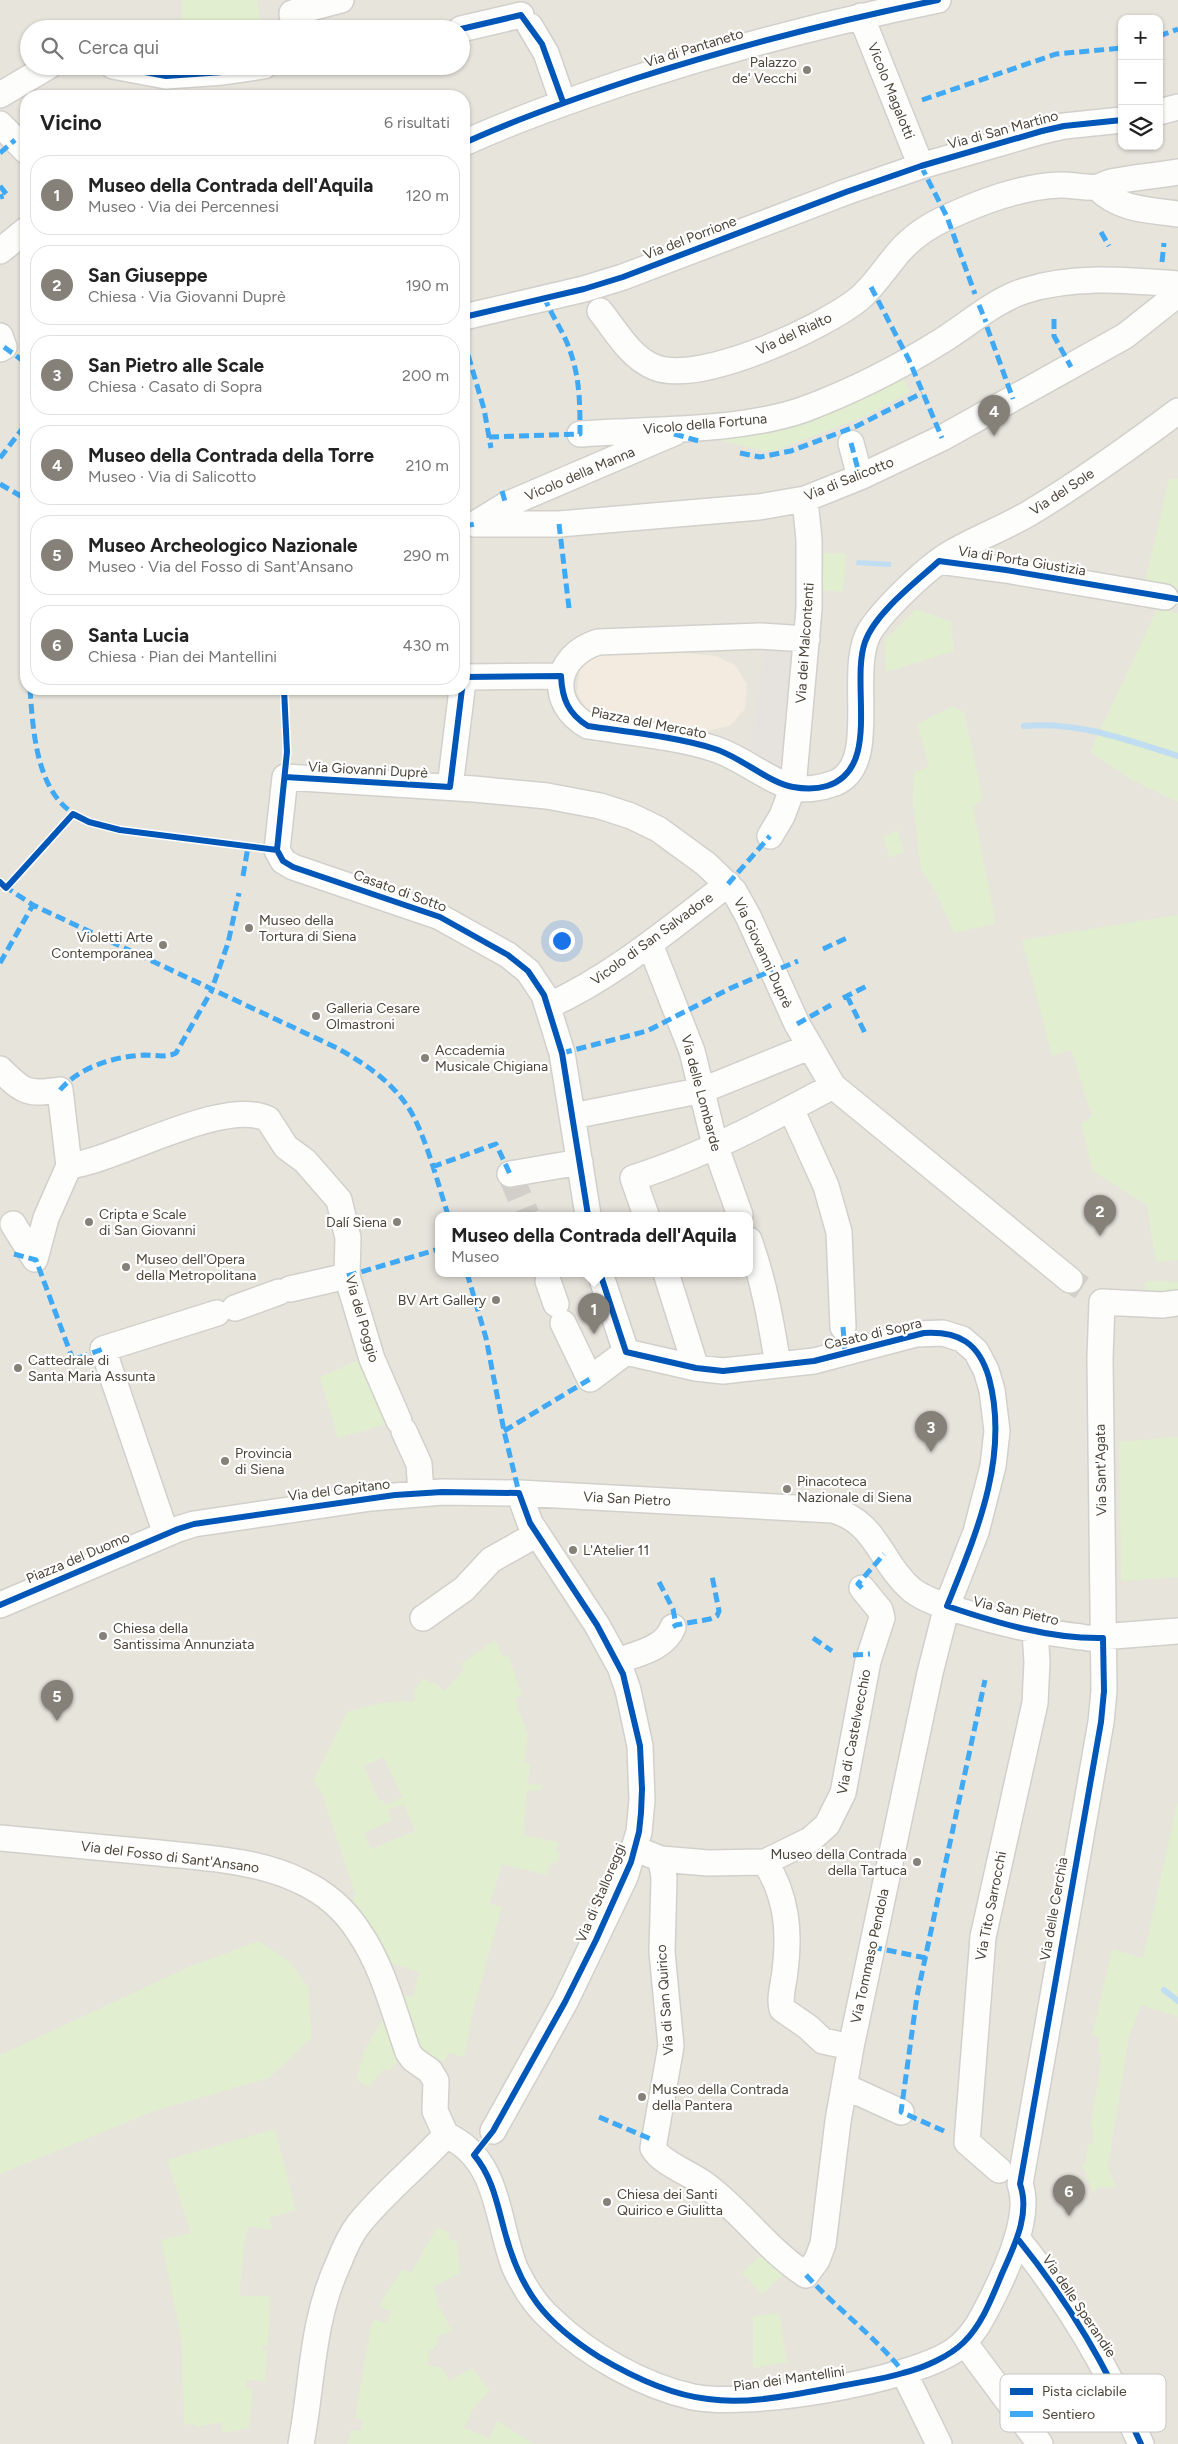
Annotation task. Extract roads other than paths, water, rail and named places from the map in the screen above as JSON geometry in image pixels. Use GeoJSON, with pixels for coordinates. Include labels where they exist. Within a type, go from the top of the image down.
{"type":"FeatureCollection","features":[{"type":"Feature","properties":{"kind":"street"},"geometry":{"type":"LineString","coordinates":[[293,20],[292,13],[341,0]]}},
{"type":"Feature","properties":{"kind":"street","name":"Via di Pantaneto"},"geometry":{"type":"LineString","coordinates":[[470,141],[563,102],[705,56],[861,16],[938,0]]}},
{"type":"Feature","properties":{"kind":"street"},"geometry":{"type":"LineString","coordinates":[[470,27],[523,16],[546,52],[563,102]]}},
{"type":"Feature","properties":{"kind":"street","name":"Vicolo Magalotti"},"geometry":{"type":"LineString","coordinates":[[861,16],[921,166]]}},
{"type":"Feature","properties":{"kind":"street"},"geometry":{"type":"LineString","coordinates":[[0,95],[34,75]]}},
{"type":"Feature","properties":{"kind":"street"},"geometry":{"type":"LineString","coordinates":[[162,75],[186,75]]}},
{"type":"Feature","properties":{"kind":"street"},"geometry":{"type":"LineString","coordinates":[[1163,111],[1178,107]]}},
{"type":"Feature","properties":{"kind":"street","name":"Via di San Martino"},"geometry":{"type":"LineString","coordinates":[[921,166],[1042,131],[1064,126],[1118,120]]}},
{"type":"Feature","properties":{"kind":"street"},"geometry":{"type":"LineString","coordinates":[[0,124],[20,145]]}},
{"type":"Feature","properties":{"kind":"street","name":"Via del Porrione"},"geometry":{"type":"LineString","coordinates":[[470,316],[592,300],[623,277],[830,198],[921,166]]}},
{"type":"Feature","properties":{"kind":"street"},"geometry":{"type":"LineString","coordinates":[[1097,187],[1111,182],[1178,172]]}},
{"type":"Feature","properties":{"kind":"street","name":"Via del Rialto"},"geometry":{"type":"LineString","coordinates":[[592,300],[632,351],[655,368],[680,371],[738,359],[772,347],[844,310],[871,287],[905,245],[921,232],[947,217],[999,196],[1033,188],[1076,184],[1097,187]]}},
{"type":"Feature","properties":{"kind":"street"},"geometry":{"type":"LineString","coordinates":[[1097,187],[1121,204],[1178,214]]}},
{"type":"Feature","properties":{"kind":"street"},"geometry":{"type":"LineString","coordinates":[[0,251],[20,235]]}},
{"type":"Feature","properties":{"kind":"street","name":"Vicolo della Fortuna"},"geometry":{"type":"LineString","coordinates":[[580,434],[733,424],[777,417],[803,410],[831,398],[909,360],[1003,300],[1037,288],[1089,280],[1178,284]]}},
{"type":"Feature","properties":{"kind":"street","name":"Via di Salicotto"},"geometry":{"type":"LineString","coordinates":[[475,524],[559,524],[759,507],[805,499],[860,477],[942,438],[1113,343],[1136,328],[1178,294]]}},
{"type":"Feature","properties":{"kind":"street","name":"Via del Sole"},"geometry":{"type":"LineString","coordinates":[[939,561],[1041,506],[1133,445],[1178,411]]}},
{"type":"Feature","properties":{"kind":"street","name":"Vicolo della Manna"},"geometry":{"type":"LineString","coordinates":[[475,524],[506,505],[688,427]]}},
{"type":"Feature","properties":{"kind":"street"},"geometry":{"type":"LineString","coordinates":[[851,442],[860,477]]}},
{"type":"Feature","properties":{"kind":"street","name":"Via dei Malcontenti"},"geometry":{"type":"LineString","coordinates":[[793,787],[807,639],[809,540],[805,499]]}},
{"type":"Feature","properties":{"kind":"street","name":"Via di Porta Giustizia"},"geometry":{"type":"LineString","coordinates":[[793,787],[813,788],[837,783],[846,776],[853,766],[858,757],[861,659],[865,640],[870,630],[893,604],[939,561],[1006,570],[1166,597]]}},
{"type":"Feature","properties":{"kind":"street"},"geometry":{"type":"LineString","coordinates":[[470,678],[561,676],[571,656],[583,648],[598,642],[760,636],[807,639]]}},
{"type":"Feature","properties":{"kind":"street","name":"Piazza del Mercato"},"geometry":{"type":"LineString","coordinates":[[561,676],[564,698],[568,708],[574,716],[588,726],[714,748],[793,787]]}},
{"type":"Feature","properties":{"kind":"street"},"geometry":{"type":"LineString","coordinates":[[450,787],[461,695]]}},
{"type":"Feature","properties":{"kind":"street","name":"Via Giovanni Duprè"},"geometry":{"type":"LineString","coordinates":[[277,850],[285,777],[450,787],[547,796],[591,804],[631,816],[672,838],[728,884],[748,916],[809,1047],[833,1086],[1085,1290]]}},
{"type":"Feature","properties":{"kind":"street"},"geometry":{"type":"LineString","coordinates":[[770,836],[782,816],[793,787]]}},
{"type":"Feature","properties":{"kind":"street","name":"Casato di Sotto"},"geometry":{"type":"LineString","coordinates":[[277,850],[283,860],[293,866],[428,912],[469,932],[508,955],[528,971],[538,985],[548,1006],[562,1053],[574,1116],[588,1212]]}},
{"type":"Feature","properties":{"kind":"street","name":"Vicolo di San Salvadore"},"geometry":{"type":"LineString","coordinates":[[548,1006],[582,990],[650,944],[728,884]]}},
{"type":"Feature","properties":{"kind":"street","name":"Via delle Lombarde"},"geometry":{"type":"LineString","coordinates":[[650,944],[692,1051],[715,1145],[739,1212]]}},
{"type":"Feature","properties":{"kind":"street"},"geometry":{"type":"LineString","coordinates":[[574,1116],[703,1090],[809,1047]]}},
{"type":"Feature","properties":{"kind":"street"},"geometry":{"type":"LineString","coordinates":[[0,1070],[18,1087],[29,1093],[60,1090],[69,1166],[46,1218],[35,1259],[13,1224]]}},
{"type":"Feature","properties":{"kind":"street"},"geometry":{"type":"LineString","coordinates":[[645,1212],[633,1178],[668,1167],[791,1109],[833,1086]]}},
{"type":"Feature","properties":{"kind":"street"},"geometry":{"type":"LineString","coordinates":[[791,1109],[826,1186],[839,1232],[843,1327]]}},
{"type":"Feature","properties":{"kind":"street","name":"Via del Poggio"},"geometry":{"type":"LineString","coordinates":[[69,1166],[93,1160],[193,1124],[232,1116],[264,1117],[271,1122],[286,1147],[305,1161],[339,1200],[348,1238],[347,1276],[372,1359],[419,1464],[421,1493]]}},
{"type":"Feature","properties":{"kind":"street"},"geometry":{"type":"LineString","coordinates":[[510,1174],[580,1162]]}},
{"type":"Feature","properties":{"kind":"street"},"geometry":{"type":"LineString","coordinates":[[753,1252],[768,1304],[778,1364]]}},
{"type":"Feature","properties":{"kind":"street"},"geometry":{"type":"LineString","coordinates":[[166,1534],[104,1349],[284,1291],[347,1276]]}},
{"type":"Feature","properties":{"kind":"street"},"geometry":{"type":"LineString","coordinates":[[556,1303],[590,1379],[626,1352],[601,1277]]}},
{"type":"Feature","properties":{"kind":"street"},"geometry":{"type":"LineString","coordinates":[[667,1277],[689,1340],[696,1368]]}},
{"type":"Feature","properties":{"kind":"street"},"geometry":{"type":"LineString","coordinates":[[1085,1290],[1113,1301],[1162,1304],[1178,1302]]}},
{"type":"Feature","properties":{"kind":"street","name":"Via Sant'Agata"},"geometry":{"type":"LineString","coordinates":[[1085,1290],[1100,1358],[1091,1638]]}},
{"type":"Feature","properties":{"kind":"street","name":"Casato di Sopra"},"geometry":{"type":"LineString","coordinates":[[626,1352],[696,1368],[723,1371],[821,1359],[924,1333],[954,1335],[970,1344],[986,1370],[992,1390],[996,1413],[996,1444],[976,1532],[947,1606]]}},
{"type":"Feature","properties":{"kind":"street","name":"Via del Capitano"},"geometry":{"type":"LineString","coordinates":[[166,1534],[186,1526],[220,1519],[371,1498],[421,1493],[519,1493]]}},
{"type":"Feature","properties":{"kind":"street","name":"Via San Pietro"},"geometry":{"type":"LineString","coordinates":[[519,1493],[833,1510],[846,1514],[865,1528],[899,1576],[913,1590],[947,1606],[1035,1631],[1091,1638],[1178,1631]]}},
{"type":"Feature","properties":{"kind":"street","name":"Via di Stalloreggi"},"geometry":{"type":"LineString","coordinates":[[484,2141],[565,2002],[625,1877],[635,1848],[641,1813],[641,1761],[628,1690],[617,1660],[590,1613],[537,1534],[528,1518],[519,1493]]}},
{"type":"Feature","properties":{"kind":"street","name":"Piazza del Duomo"},"geometry":{"type":"LineString","coordinates":[[0,1604],[166,1534]]}},
{"type":"Feature","properties":{"kind":"street"},"geometry":{"type":"LineString","coordinates":[[423,1618],[464,1589],[491,1560],[537,1534]]}},
{"type":"Feature","properties":{"kind":"street","name":"Via di Castelvecchio"},"geometry":{"type":"LineString","coordinates":[[635,1848],[661,1859],[724,1864],[766,1862],[793,1849],[821,1832],[830,1821],[843,1793],[867,1667],[882,1618],[880,1610],[862,1588]]}},
{"type":"Feature","properties":{"kind":"street","name":"Via Tommaso Pendola"},"geometry":{"type":"LineString","coordinates":[[806,2275],[817,2260],[823,2244],[851,2047],[928,1679],[947,1606]]}},
{"type":"Feature","properties":{"kind":"street"},"geometry":{"type":"LineString","coordinates":[[617,1660],[659,1644],[669,1636],[673,1627]]}},
{"type":"Feature","properties":{"kind":"street","name":"Via Tito Sarrocchi"},"geometry":{"type":"LineString","coordinates":[[1007,2176],[967,2142],[980,1955],[1034,1703],[1037,1662],[1035,1631]]}},
{"type":"Feature","properties":{"kind":"street","name":"Via delle Cerchia"},"geometry":{"type":"LineString","coordinates":[[1007,2176],[1057,1962],[1100,1728],[1104,1691],[1091,1638]]}},
{"type":"Feature","properties":{"kind":"street","name":"Via del Fosso di Sant'Ansano"},"geometry":{"type":"LineString","coordinates":[[0,1838],[190,1856],[253,1866],[292,1877],[318,1891],[338,1907],[353,1925],[373,1955],[408,2052],[413,2059],[430,2071],[436,2081],[435,2110],[446,2135]]}},
{"type":"Feature","properties":{"kind":"street","name":"Via di San Quirico"},"geometry":{"type":"LineString","coordinates":[[661,1859],[664,1878],[662,1952],[671,2046],[653,2148],[660,2157],[688,2172],[717,2192],[773,2250],[806,2275]]}},
{"type":"Feature","properties":{"kind":"street"},"geometry":{"type":"LineString","coordinates":[[766,1862],[783,1899],[787,1924],[787,1954],[782,2009],[808,2026],[823,2041],[851,2047]]}},
{"type":"Feature","properties":{"kind":"street"},"geometry":{"type":"LineString","coordinates":[[844,2086],[901,2112]]}},
{"type":"Feature","properties":{"kind":"street"},"geometry":{"type":"LineString","coordinates":[[301,2444],[317,2327],[328,2290],[346,2245],[358,2226],[373,2208],[446,2135]]}},
{"type":"Feature","properties":{"kind":"street","name":"Pian dei Mantellini"},"geometry":{"type":"LineString","coordinates":[[446,2135],[461,2142],[484,2141],[486,2172],[494,2190],[515,2267],[529,2294],[551,2320],[618,2368],[680,2393],[716,2400],[783,2396],[904,2373],[949,2354],[964,2342],[986,2310],[1017,2238],[1024,2211],[1007,2176]]}},
{"type":"Feature","properties":{"kind":"street","name":"Via delle Sperandie"},"geometry":{"type":"LineString","coordinates":[[1017,2238],[1042,2270],[1091,2341],[1109,2374]]}},
{"type":"Feature","properties":{"kind":"street"},"geometry":{"type":"LineString","coordinates":[[964,2342],[1000,2390]]}},
{"type":"Feature","properties":{"kind":"street"},"geometry":{"type":"LineString","coordinates":[[904,2373],[939,2444]]}},
{"type":"Feature","properties":{"kind":"street"},"geometry":{"type":"LineString","coordinates":[[1031,2432],[1040,2444]]}},
{"type":"Feature","properties":{"kind":"street","name":"Via delle Sperandie"},"geometry":{"type":"LineString","coordinates":[[1136,2432],[1142,2444]]}},
{"type":"Feature","properties":{"kind":"water"},"geometry":{"type":"Polygon","coordinates":[[[857,560],[891,562],[891,567],[856,565],[857,560]]]}},
{"type":"Feature","properties":{"kind":"waterway"},"geometry":{"type":"LineString","coordinates":[[1024,726],[1064,726],[1083,729],[1121,738],[1178,756]]}},
{"type":"Feature","properties":{"kind":"waterway"},"geometry":{"type":"LineString","coordinates":[[1164,1990],[1178,2001]]}},
{"type":"Feature","properties":{"kind":"tunnel"},"geometry":{"type":"LineString","coordinates":[[510,1174],[526,1212]]}},
{"type":"Feature","properties":{"kind":"tunnel"},"geometry":{"type":"LineString","coordinates":[[1070,1280],[1082,1288]]}},
{"type":"Feature","properties":{"kind":"place","name":"Palazzo de' Vecchi"},"geometry":{"type":"Point","coordinates":[807,70]}},
{"type":"Feature","properties":{"kind":"place","name":"Museo della Contrada della Torre"},"geometry":{"type":"Point","coordinates":[994,436]}},
{"type":"Feature","properties":{"kind":"place","name":"Museo della Tortura di Siena"},"geometry":{"type":"Point","coordinates":[249,928]}},
{"type":"Feature","properties":{"kind":"place","name":"Violetti Arte Contemporanea"},"geometry":{"type":"Point","coordinates":[163,945]}},
{"type":"Feature","properties":{"kind":"place","name":"Galleria Cesare Olmastroni"},"geometry":{"type":"Point","coordinates":[316,1016]}},
{"type":"Feature","properties":{"kind":"place","name":"Accademia Musicale Chigiana"},"geometry":{"type":"Point","coordinates":[425,1058]}},
{"type":"Feature","properties":{"kind":"place","name":"Cripta e Scale di San Giovanni"},"geometry":{"type":"Point","coordinates":[89,1222]}},
{"type":"Feature","properties":{"kind":"place","name":"Dalí Siena"},"geometry":{"type":"Point","coordinates":[397,1222]}},
{"type":"Feature","properties":{"kind":"place","name":"San Giuseppe"},"geometry":{"type":"Point","coordinates":[1100,1236]}},
{"type":"Feature","properties":{"kind":"place","name":"Museo dell'Opera della Metropolitana"},"geometry":{"type":"Point","coordinates":[126,1267]}},
{"type":"Feature","properties":{"kind":"place","name":"BV Art Gallery"},"geometry":{"type":"Point","coordinates":[496,1300]}},
{"type":"Feature","properties":{"kind":"place","name":"Museo della Contrada dell'Aquila"},"geometry":{"type":"Point","coordinates":[594,1334]}},
{"type":"Feature","properties":{"kind":"place","name":"Cattedrale di Santa Maria Assunta"},"geometry":{"type":"Point","coordinates":[18,1368]}},
{"type":"Feature","properties":{"kind":"place","name":"San Pietro alle Scale"},"geometry":{"type":"Point","coordinates":[931,1452]}},
{"type":"Feature","properties":{"kind":"place","name":"Provincia di Siena"},"geometry":{"type":"Point","coordinates":[225,1461]}},
{"type":"Feature","properties":{"kind":"place","name":"Pinacoteca Nazionale di Siena"},"geometry":{"type":"Point","coordinates":[787,1489]}},
{"type":"Feature","properties":{"kind":"place","name":"L'Atelier 11"},"geometry":{"type":"Point","coordinates":[573,1550]}},
{"type":"Feature","properties":{"kind":"place","name":"Chiesa della Santissima Annunziata"},"geometry":{"type":"Point","coordinates":[103,1636]}},
{"type":"Feature","properties":{"kind":"place","name":"Museo Archeologico Nazionale"},"geometry":{"type":"Point","coordinates":[57,1721]}},
{"type":"Feature","properties":{"kind":"place","name":"Museo della Contrada della Tartuca"},"geometry":{"type":"Point","coordinates":[917,1862]}},
{"type":"Feature","properties":{"kind":"place","name":"Museo della Contrada della Pantera"},"geometry":{"type":"Point","coordinates":[642,2097]}},
{"type":"Feature","properties":{"kind":"place","name":"Chiesa dei Santi Quirico e Giulitta"},"geometry":{"type":"Point","coordinates":[607,2202]}},
{"type":"Feature","properties":{"kind":"place","name":"Santa Lucia"},"geometry":{"type":"Point","coordinates":[1069,2216]}}]}
